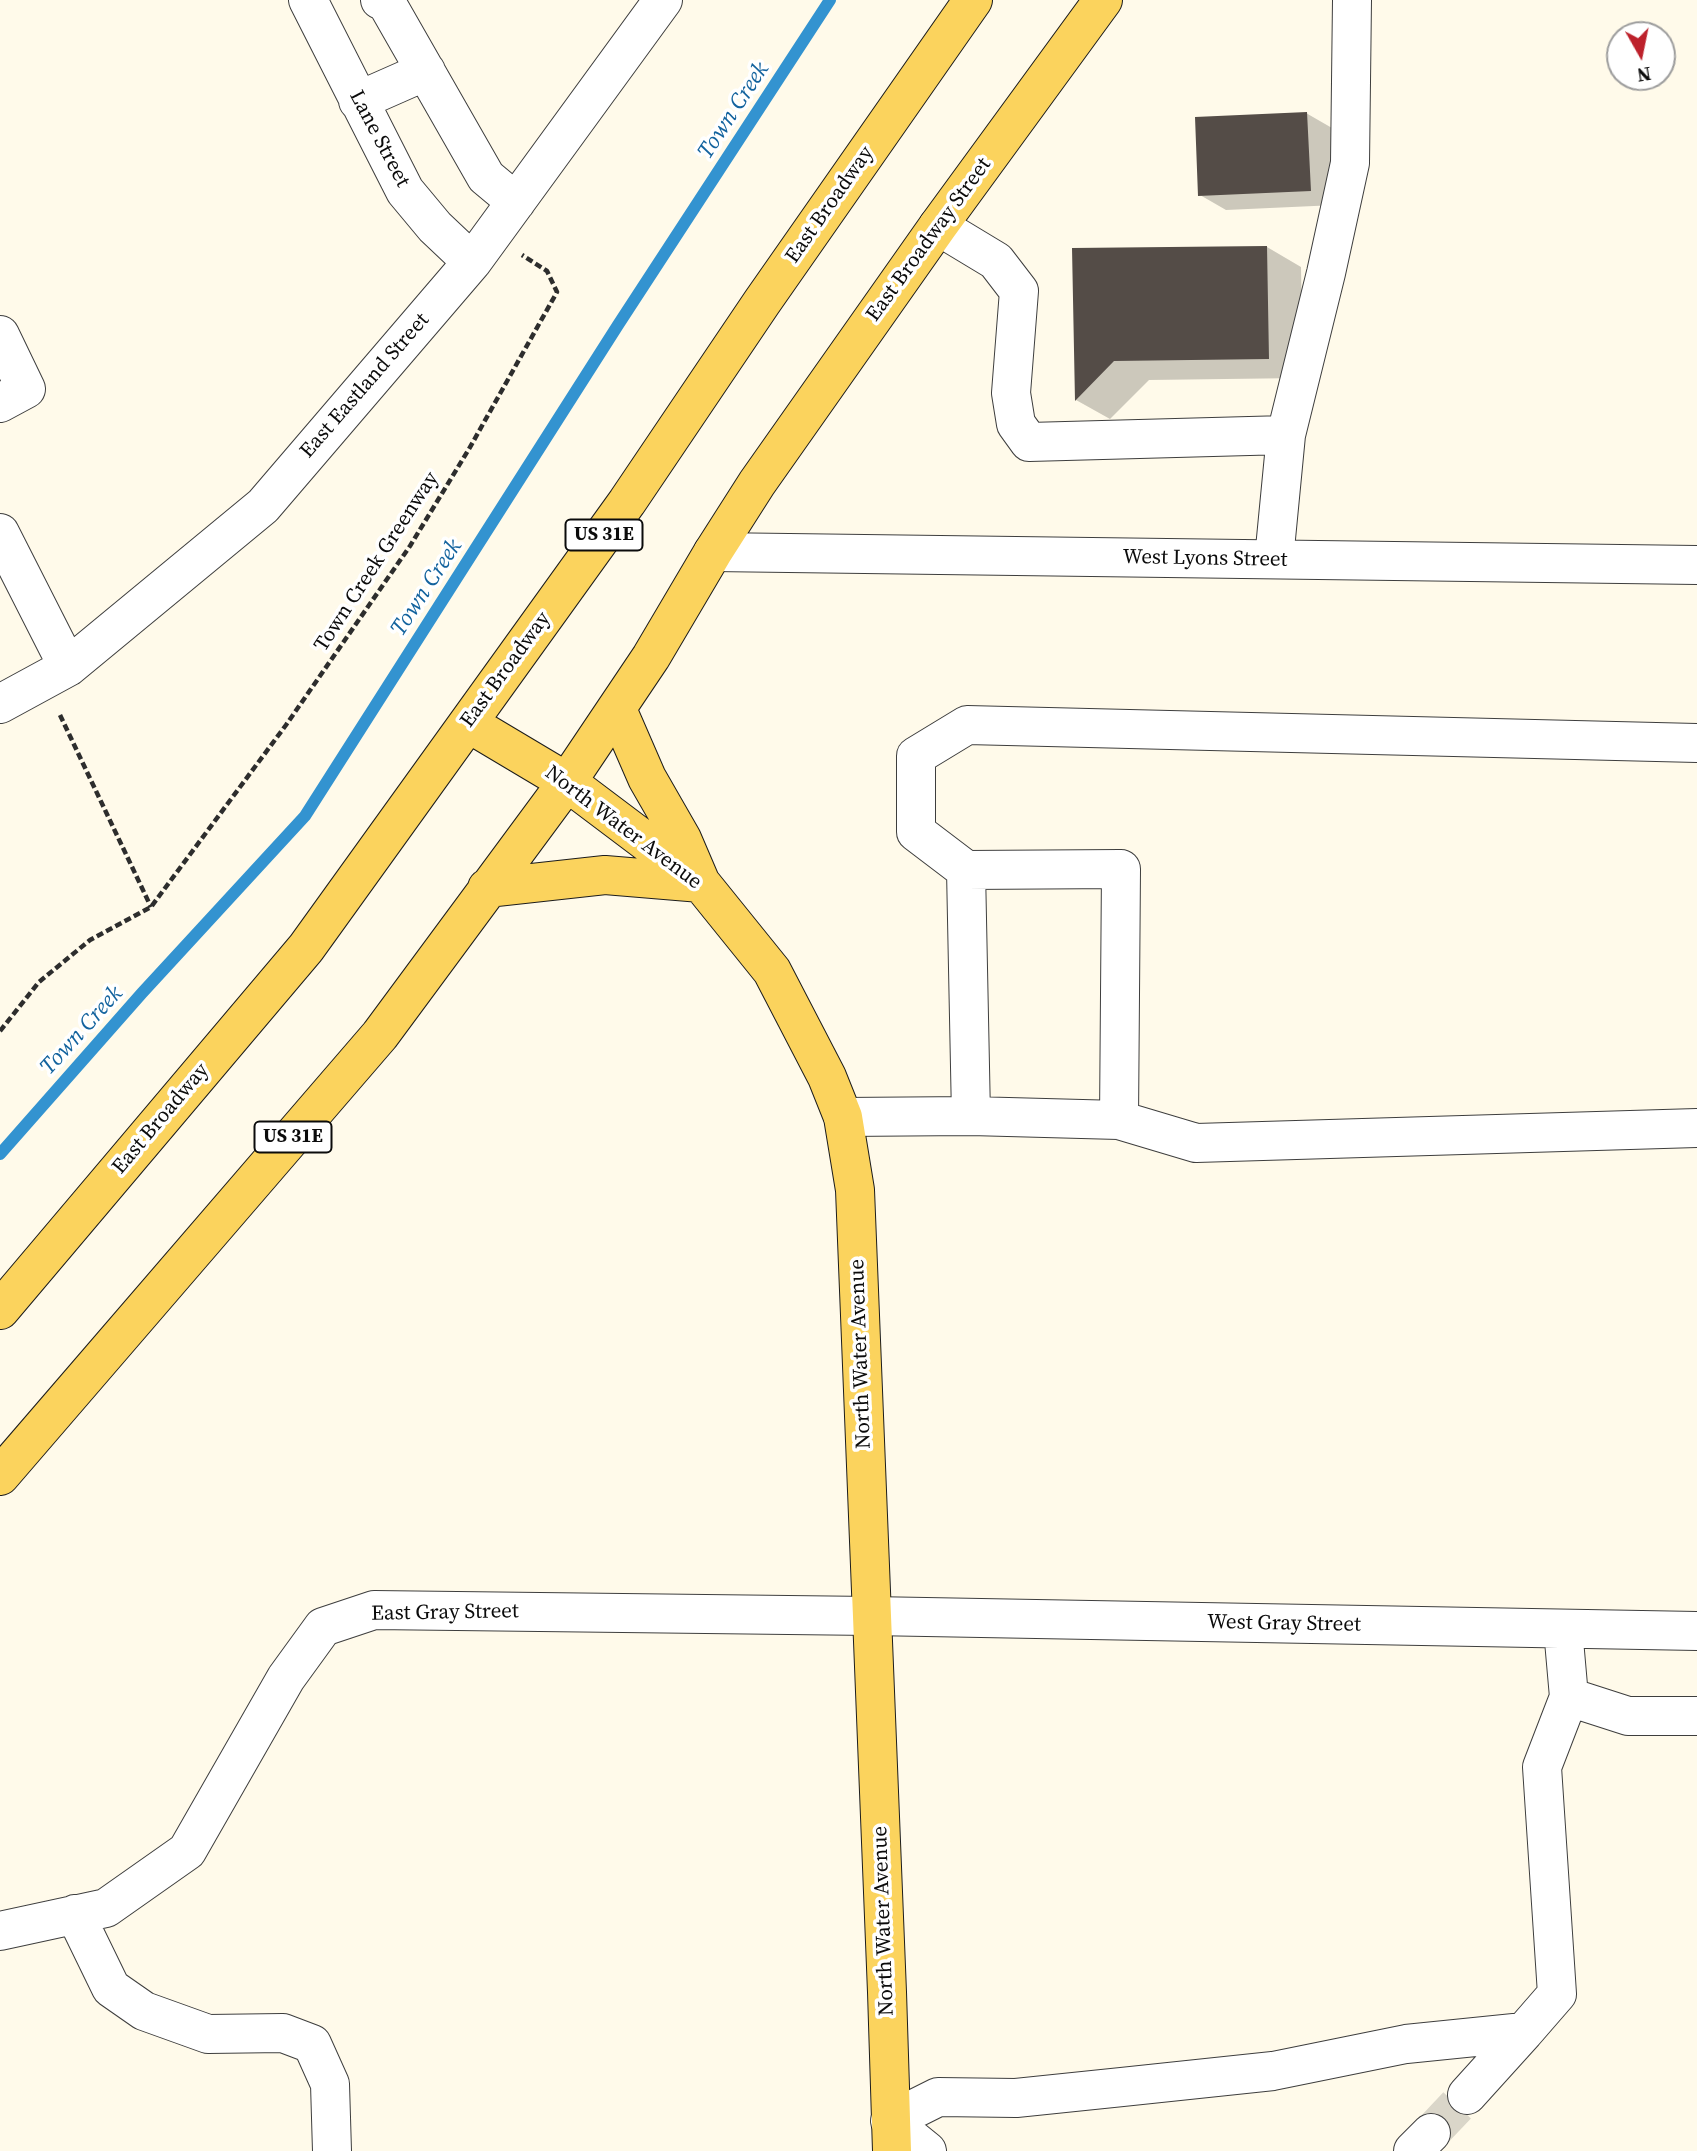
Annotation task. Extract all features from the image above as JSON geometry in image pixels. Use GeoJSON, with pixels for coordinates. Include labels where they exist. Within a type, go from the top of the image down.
{"type":"FeatureCollection","features":[{"type":"Feature","properties":{"kind":"main road","name":"East Broadway"},"geometry":{"type":"LineString","coordinates":[[0,1310],[306,948],[627,502],[755,312],[973,0]]}},
{"type":"Feature","properties":{"kind":"main road","name":"East Broadway Street"},"geometry":{"type":"LineString","coordinates":[[713,552],[757,483],[938,226],[1103,0]]}},
{"type":"Feature","properties":{"kind":"main road","name":"US 31E"},"geometry":{"type":"LineString","coordinates":[[0,1476],[380,1035],[567,782],[651,657],[713,552]]}},
{"type":"Feature","properties":{"kind":"main road"},"geometry":{"type":"LineString","coordinates":[[487,888],[605,875],[701,883],[682,839],[647,778],[617,709]]}},
{"type":"Feature","properties":{"kind":"main road","name":"North Water Avenue"},"geometry":{"type":"LineString","coordinates":[[468,723],[567,782],[701,883],[772,971],[827,1077],[843,1116],[855,1190],[891,2136]]}},
{"type":"Feature","properties":{"kind":"street"},"geometry":{"type":"LineString","coordinates":[[380,0],[386,2],[486,177],[516,202]]}},
{"type":"Feature","properties":{"kind":"street","name":"East Eastland Street"},"geometry":{"type":"LineString","coordinates":[[0,704],[68,667],[262,506],[482,249],[663,0]]}},
{"type":"Feature","properties":{"kind":"street"},"geometry":{"type":"LineString","coordinates":[[1274,559],[1286,435],[1350,163],[1352,0]]}},
{"type":"Feature","properties":{"kind":"street","name":"Lane Street"},"geometry":{"type":"LineString","coordinates":[[317,2],[358,101],[405,191],[435,227],[482,249]]}},
{"type":"Feature","properties":{"kind":"street"},"geometry":{"type":"LineString","coordinates":[[358,101],[426,71]]}},
{"type":"Feature","properties":{"kind":"street"},"geometry":{"type":"LineString","coordinates":[[938,226],[996,261],[1019,291],[1011,393],[1016,424],[1029,442],[1286,435]]}},
{"type":"Feature","properties":{"kind":"street"},"geometry":{"type":"LineString","coordinates":[[0,335],[26,389],[0,403]]}},
{"type":"Feature","properties":{"kind":"street"},"geometry":{"type":"LineString","coordinates":[[0,533],[68,667]]}},
{"type":"Feature","properties":{"kind":"street","name":"West Lyons Street"},"geometry":{"type":"LineString","coordinates":[[713,552],[1697,565]]}},
{"type":"Feature","properties":{"kind":"street"},"geometry":{"type":"LineString","coordinates":[[1119,1120],[1121,869],[966,870],[916,832],[916,756],[967,725],[1697,743]]}},
{"type":"Feature","properties":{"kind":"street"},"geometry":{"type":"LineString","coordinates":[[966,870],[971,1116]]}},
{"type":"Feature","properties":{"kind":"street"},"geometry":{"type":"LineString","coordinates":[[843,1116],[1119,1120],[1196,1143],[1697,1128]]}},
{"type":"Feature","properties":{"kind":"street","name":"East Gray Street"},"geometry":{"type":"LineString","coordinates":[[0,1931],[106,1908],[187,1851],[286,1678],[323,1627],[374,1610],[871,1616]]}},
{"type":"Feature","properties":{"kind":"street","name":"West Gray Street"},"geometry":{"type":"LineString","coordinates":[[871,1616],[1697,1631]]}},
{"type":"Feature","properties":{"kind":"street"},"geometry":{"type":"LineString","coordinates":[[1467,2095],[1557,1994],[1542,1767],[1569,1697],[1563,1629]]}},
{"type":"Feature","properties":{"kind":"street"},"geometry":{"type":"LineString","coordinates":[[1569,1697],[1628,1716],[1697,1716]]}},
{"type":"Feature","properties":{"kind":"street"},"geometry":{"type":"LineString","coordinates":[[75,1914],[111,1988],[144,2011],[208,2034],[284,2033],[312,2044],[330,2084],[332,2151]]}},
{"type":"Feature","properties":{"kind":"street"},"geometry":{"type":"LineString","coordinates":[[927,2151],[891,2136],[938,2096],[1016,2098],[1273,2071],[1406,2044],[1524,2032]]}},
{"type":"Feature","properties":{"kind":"path","name":"Town Creek Greenway"},"geometry":{"type":"LineString","coordinates":[[0,1031],[39,982],[90,940],[151,907],[286,725],[410,546],[469,449],[557,292],[547,271],[482,249]]}},
{"type":"Feature","properties":{"kind":"path"},"geometry":{"type":"LineString","coordinates":[[66,728],[151,907]]}},
{"type":"Feature","properties":{"kind":"building"},"geometry":{"type":"Polygon","coordinates":[[[1307,112],[1311,191],[1198,196],[1195,117],[1307,112]]]}},
{"type":"Feature","properties":{"kind":"building"},"geometry":{"type":"Polygon","coordinates":[[[1267,246],[1269,359],[1114,361],[1075,401],[1072,248],[1267,246]]]}},
{"type":"Feature","properties":{"kind":"waterway","name":"Town Creek"},"geometry":{"type":"LineString","coordinates":[[0,1154],[142,993],[305,816],[618,325],[830,0]]}},
{"type":"Feature","properties":{"kind":"tunnel"},"geometry":{"type":"LineString","coordinates":[[1431,2133],[1467,2095]]}}]}
